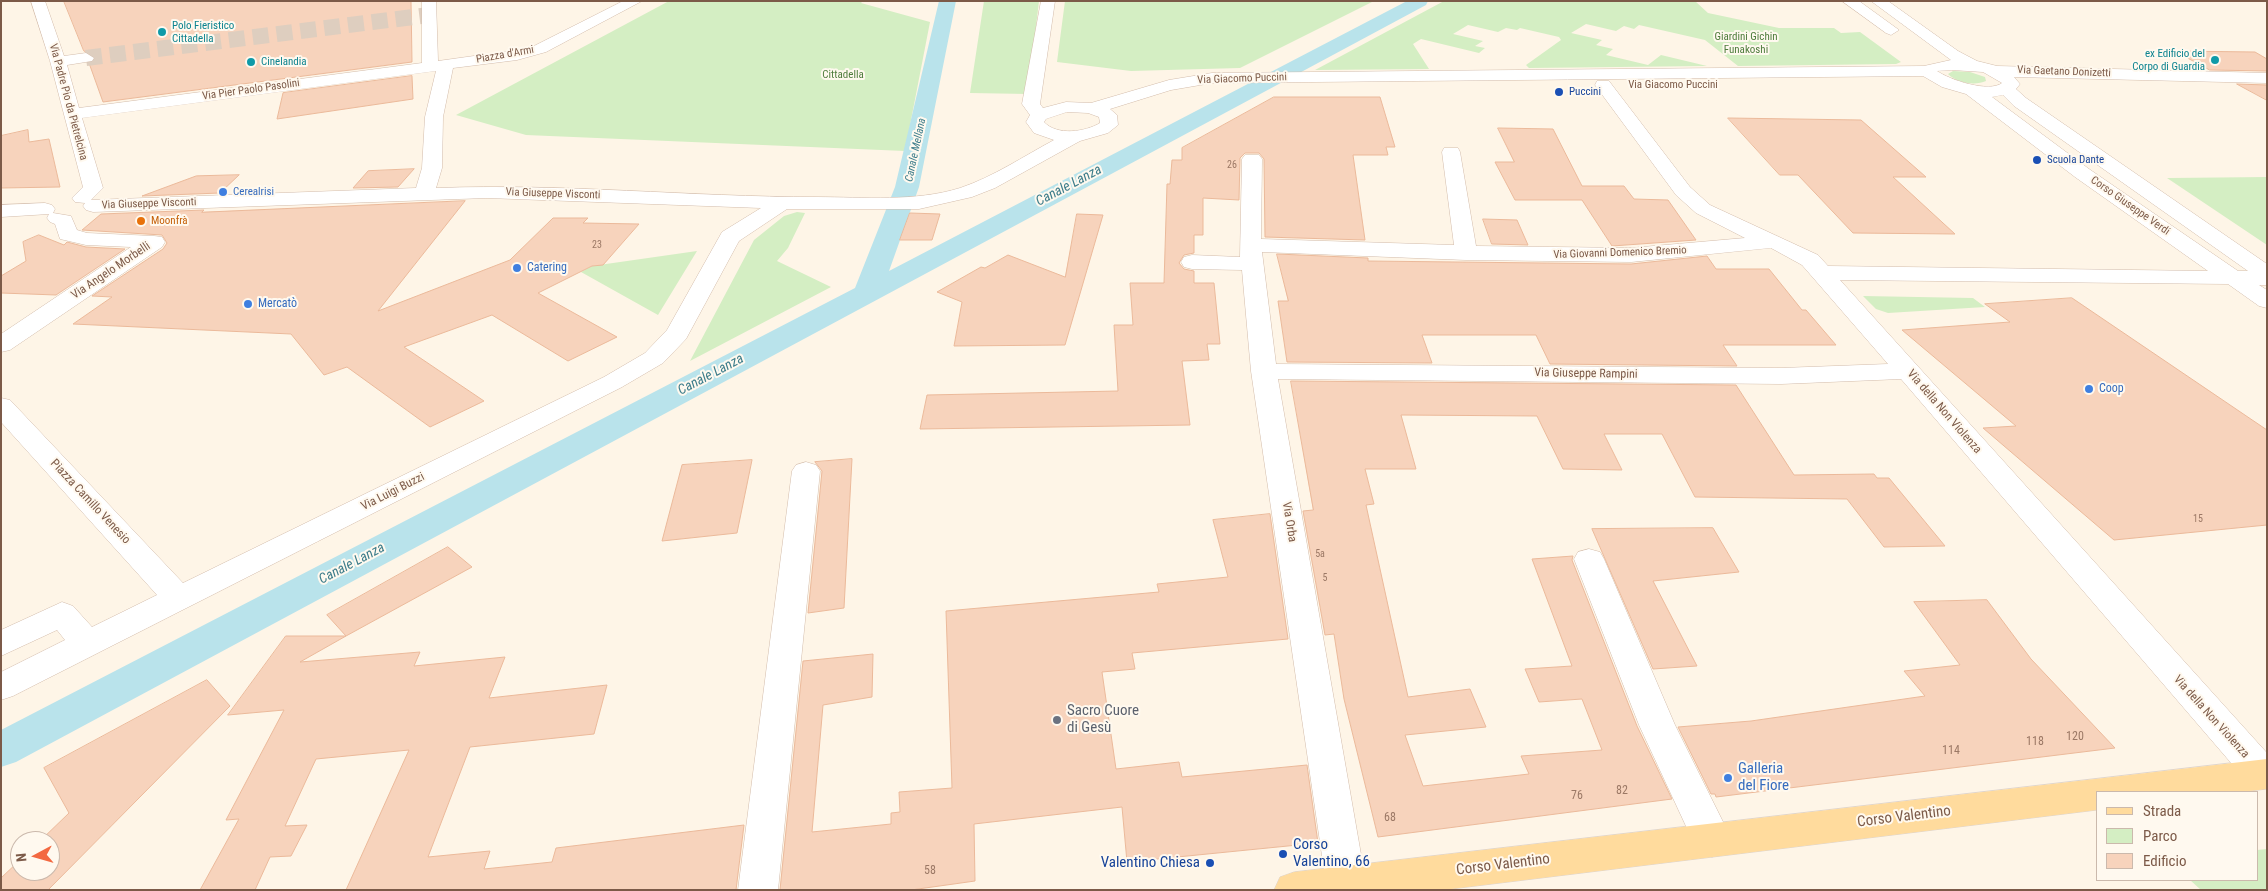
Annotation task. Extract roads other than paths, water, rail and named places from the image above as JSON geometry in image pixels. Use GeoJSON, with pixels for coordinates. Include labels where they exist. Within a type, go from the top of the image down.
{"type":"FeatureCollection","features":[{"type":"Feature","properties":{"kind":"main road"},"geometry":{"type":"LineString","coordinates":[[2119,791],[2265,774]]}},
{"type":"Feature","properties":{"kind":"main road","name":"Corso Valentino"},"geometry":{"type":"LineString","coordinates":[[1294,890],[2096,794]]}},
{"type":"Feature","properties":{"kind":"street","name":"Via Padre Pio da Pietrelcina"},"geometry":{"type":"LineString","coordinates":[[38,1],[58,61],[84,161],[93,188],[88,202]]}},
{"type":"Feature","properties":{"kind":"street"},"geometry":{"type":"LineString","coordinates":[[425,192],[432,168],[438,66],[429,1]]}},
{"type":"Feature","properties":{"kind":"street","name":"Piazza d'Armi"},"geometry":{"type":"LineString","coordinates":[[438,66],[517,55],[540,48],[635,1]]}},
{"type":"Feature","properties":{"kind":"street"},"geometry":{"type":"LineString","coordinates":[[1048,1],[1035,92],[1031,104],[1041,123],[1052,134],[1075,136]]}},
{"type":"Feature","properties":{"kind":"street"},"geometry":{"type":"LineString","coordinates":[[1849,1],[1904,40]]}},
{"type":"Feature","properties":{"kind":"street"},"geometry":{"type":"LineString","coordinates":[[1878,1],[1952,54],[1982,69]]}},
{"type":"Feature","properties":{"kind":"street"},"geometry":{"type":"LineString","coordinates":[[58,61],[86,58]]}},
{"type":"Feature","properties":{"kind":"street"},"geometry":{"type":"LineString","coordinates":[[1931,64],[1931,75],[1946,83],[1972,90]]}},
{"type":"Feature","properties":{"kind":"street","name":"Via Giacomo Puccini"},"geometry":{"type":"LineString","coordinates":[[1075,136],[1104,129],[1110,120],[1168,98],[1223,90],[1273,89],[1397,81],[1931,64],[1982,69]]}},
{"type":"Feature","properties":{"kind":"street","name":"Via Pier Paolo Pasolini"},"geometry":{"type":"LineString","coordinates":[[73,114],[438,66]]}},
{"type":"Feature","properties":{"kind":"street","name":"Via Gaetano Donizetti"},"geometry":{"type":"LineString","coordinates":[[1982,69],[2267,78]]}},
{"type":"Feature","properties":{"kind":"street","name":"Corso Giuseppe Verdi"},"geometry":{"type":"LineString","coordinates":[[1982,69],[2009,79],[2009,86],[2020,102],[2267,276]]}},
{"type":"Feature","properties":{"kind":"street","name":"Via Gaetano Donizetti"},"geometry":{"type":"LineString","coordinates":[[1972,90],[2167,76]]}},
{"type":"Feature","properties":{"kind":"street","name":"Via Giacomo Puccini"},"geometry":{"type":"LineString","coordinates":[[1093,108],[1169,85],[1212,78],[1291,77],[1603,85],[1946,83]]}},
{"type":"Feature","properties":{"kind":"street","name":"Via della Non Violenza"},"geometry":{"type":"LineString","coordinates":[[1603,85],[1683,191],[1703,209],[1743,230],[1774,241],[1810,260],[1822,272],[2154,653],[2265,774]]}},
{"type":"Feature","properties":{"kind":"street","name":"Corso Giuseppe Verdi"},"geometry":{"type":"LineString","coordinates":[[1972,90],[2082,173],[2267,301]]}},
{"type":"Feature","properties":{"kind":"street"},"geometry":{"type":"LineString","coordinates":[[1035,92],[1046,100],[1066,107],[1093,108],[1108,115],[1110,120]]}},
{"type":"Feature","properties":{"kind":"street"},"geometry":{"type":"LineString","coordinates":[[1041,123],[1066,107]]}},
{"type":"Feature","properties":{"kind":"street","name":"Via Giuseppe Visconti"},"geometry":{"type":"LineString","coordinates":[[1008,173],[1032,146],[1041,123]]}},
{"type":"Feature","properties":{"kind":"street","name":"Via Giuseppe Visconti"},"geometry":{"type":"LineString","coordinates":[[1,211],[51,214],[66,200],[88,202],[425,192],[496,192],[784,203],[919,203],[964,194],[1008,173],[1075,136]]}},
{"type":"Feature","properties":{"kind":"street"},"geometry":{"type":"LineString","coordinates":[[1450,152],[1466,253]]}},
{"type":"Feature","properties":{"kind":"street","name":"Via Orba"},"geometry":{"type":"LineString","coordinates":[[1252,159],[1251,254],[1264,371],[1346,883]]}},
{"type":"Feature","properties":{"kind":"street"},"geometry":{"type":"LineString","coordinates":[[711,200],[723,216],[730,237]]}},
{"type":"Feature","properties":{"kind":"street","name":"Via Luigi Buzzi"},"geometry":{"type":"LineString","coordinates":[[1,687],[604,387],[654,358],[677,334],[730,237],[784,203]]}},
{"type":"Feature","properties":{"kind":"street","name":"Via Angelo Morbelli"},"geometry":{"type":"LineString","coordinates":[[1,345],[154,242],[80,238],[68,234],[64,220],[51,214]]}},
{"type":"Feature","properties":{"kind":"street","name":"Via Giovanni Domenico Bremio"},"geometry":{"type":"LineString","coordinates":[[1192,262],[1251,254],[1466,253],[1550,256],[1631,255],[1774,241]]}},
{"type":"Feature","properties":{"kind":"street"},"geometry":{"type":"LineString","coordinates":[[1822,272],[2267,276]]}},
{"type":"Feature","properties":{"kind":"street","name":"Via Giuseppe Rampini"},"geometry":{"type":"LineString","coordinates":[[1264,371],[1751,376],[1908,371]]}},
{"type":"Feature","properties":{"kind":"street","name":"Piazza Camillo Venesio"},"geometry":{"type":"LineString","coordinates":[[1,406],[179,599]]}},
{"type":"Feature","properties":{"kind":"street"},"geometry":{"type":"LineString","coordinates":[[758,890],[806,471]]}},
{"type":"Feature","properties":{"kind":"street"},"geometry":{"type":"LineString","coordinates":[[1589,559],[1657,725],[1712,840]]}},
{"type":"Feature","properties":{"kind":"street"},"geometry":{"type":"LineString","coordinates":[[1,644],[62,614],[87,644]]}},
{"type":"Feature","properties":{"kind":"waterway","name":"Canale Mellana"},"geometry":{"type":"LineString","coordinates":[[867,293],[907,187],[948,1]]}},
{"type":"Feature","properties":{"kind":"waterway","name":"Canale Lanza"},"geometry":{"type":"LineString","coordinates":[[867,293],[1420,1]]}},
{"type":"Feature","properties":{"kind":"waterway","name":"Canale Lanza"},"geometry":{"type":"LineString","coordinates":[[1,750],[867,293]]}},
{"type":"Feature","properties":{"kind":"tunnel"},"geometry":{"type":"LineString","coordinates":[[86,58],[429,15]]}},
{"type":"Feature","properties":{"kind":"place","name":"Polo Fieristico Cittadella"},"geometry":{"type":"Point","coordinates":[162,32]}},
{"type":"Feature","properties":{"kind":"place","name":"ex Edificio del Corpo di Guardia"},"geometry":{"type":"Point","coordinates":[2215,60]}},
{"type":"Feature","properties":{"kind":"place","name":"Cinelandia"},"geometry":{"type":"Point","coordinates":[251,62]}},
{"type":"Feature","properties":{"kind":"place","name":"Puccini"},"geometry":{"type":"Point","coordinates":[1559,92]}},
{"type":"Feature","properties":{"kind":"place","name":"Scuola Dante"},"geometry":{"type":"Point","coordinates":[2037,160]}},
{"type":"Feature","properties":{"kind":"place","name":"Cerealrisi"},"geometry":{"type":"Point","coordinates":[223,192]}},
{"type":"Feature","properties":{"kind":"place","name":"Moonfrà"},"geometry":{"type":"Point","coordinates":[141,221]}},
{"type":"Feature","properties":{"kind":"place","name":"Catering"},"geometry":{"type":"Point","coordinates":[517,268]}},
{"type":"Feature","properties":{"kind":"place","name":"Mercatò"},"geometry":{"type":"Point","coordinates":[248,304]}},
{"type":"Feature","properties":{"kind":"place","name":"Coop"},"geometry":{"type":"Point","coordinates":[2089,389]}},
{"type":"Feature","properties":{"kind":"place","name":"Sacro Cuore di Gesù"},"geometry":{"type":"Point","coordinates":[1057,720]}},
{"type":"Feature","properties":{"kind":"place","name":"Galleria del Fiore"},"geometry":{"type":"Point","coordinates":[1728,778]}},
{"type":"Feature","properties":{"kind":"place","name":"Corso Valentino, 66"},"geometry":{"type":"Point","coordinates":[1283,854]}},
{"type":"Feature","properties":{"kind":"place","name":"Valentino Chiesa"},"geometry":{"type":"Point","coordinates":[1210,863]}},
{"type":"Feature","properties":{"kind":"park label","name":"Giardini Gichin Funakoshi"},"geometry":{"type":"Point","coordinates":[1746,43]}},
{"type":"Feature","properties":{"kind":"park label","name":"Cittadella"},"geometry":{"type":"Point","coordinates":[843,75]}}]}
